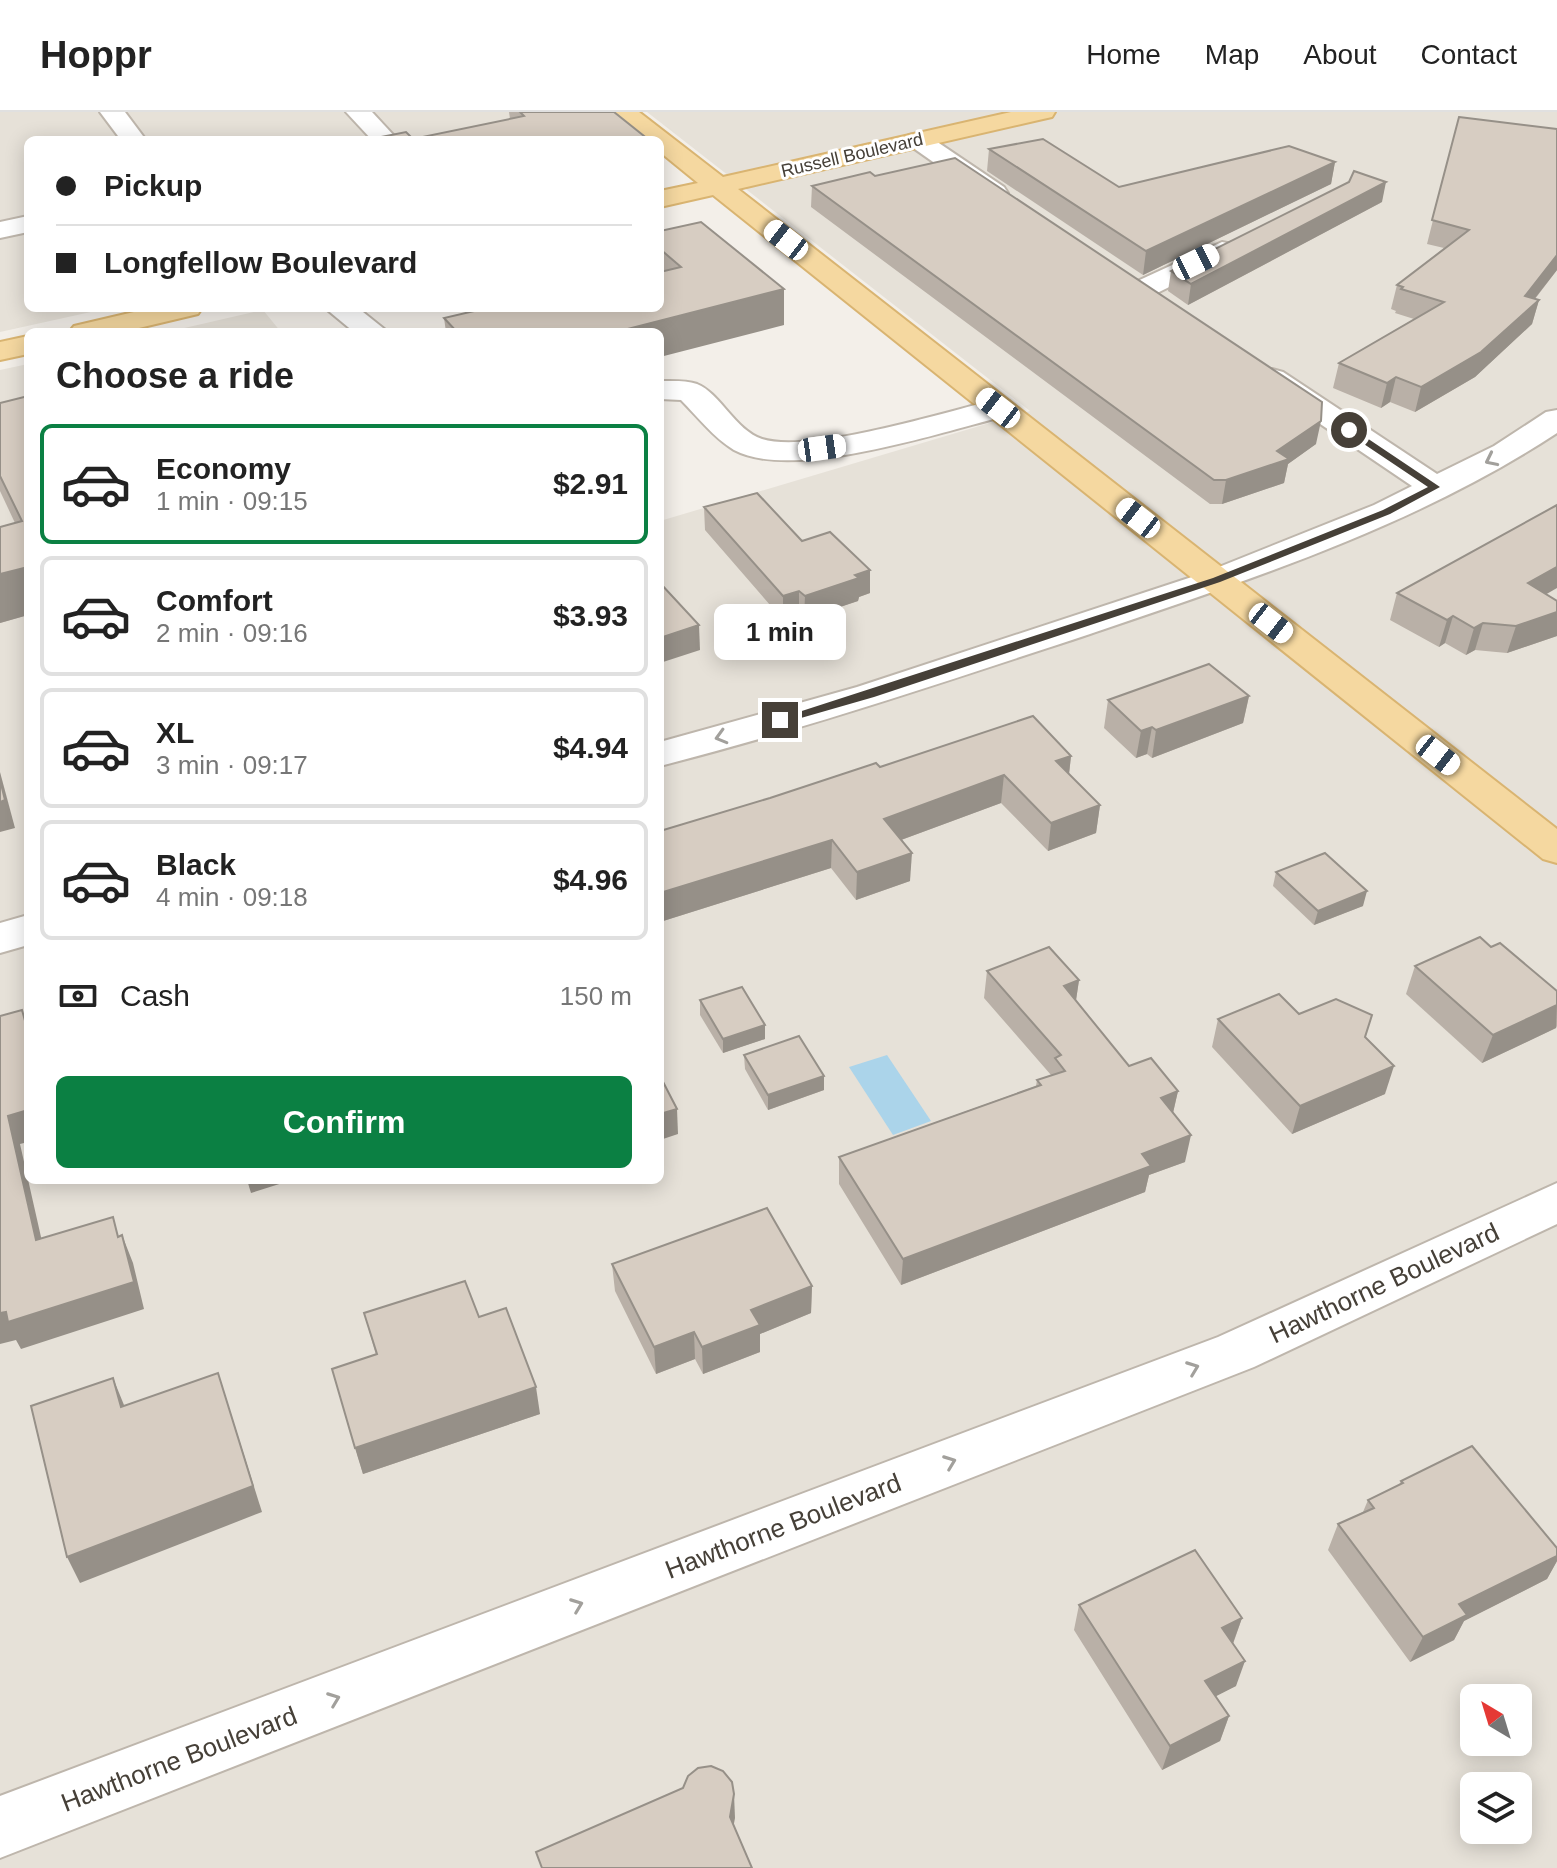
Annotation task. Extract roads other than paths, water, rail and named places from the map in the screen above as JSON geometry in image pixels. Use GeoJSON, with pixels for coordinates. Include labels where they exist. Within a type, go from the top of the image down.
{"type":"FeatureCollection","features":[{"type":"Feature","properties":{"kind":"main road"},"geometry":{"type":"LineString","coordinates":[[624,112],[655,136]]}},
{"type":"Feature","properties":{"kind":"main road","name":"Russell Boulevard"},"geometry":{"type":"LineString","coordinates":[[664,198],[1043,112]]}},
{"type":"Feature","properties":{"kind":"main road"},"geometry":{"type":"LineString","coordinates":[[664,143],[1557,850]]}},
{"type":"Feature","properties":{"kind":"main road"},"geometry":{"type":"LineString","coordinates":[[127,327],[175,312]]}},
{"type":"Feature","properties":{"kind":"main road"},"geometry":{"type":"LineString","coordinates":[[0,351],[24,346]]}},
{"type":"Feature","properties":{"kind":"street"},"geometry":{"type":"LineString","coordinates":[[112,112],[131,136]]}},
{"type":"Feature","properties":{"kind":"street"},"geometry":{"type":"LineString","coordinates":[[358,112],[382,136]]}},
{"type":"Feature","properties":{"kind":"street"},"geometry":{"type":"LineString","coordinates":[[918,140],[1022,210]]}},
{"type":"Feature","properties":{"kind":"street"},"geometry":{"type":"LineString","coordinates":[[0,230],[24,225]]}},
{"type":"Feature","properties":{"kind":"street"},"geometry":{"type":"LineString","coordinates":[[1141,290],[1252,235]]}},
{"type":"Feature","properties":{"kind":"street"},"geometry":{"type":"LineString","coordinates":[[1114,272],[1167,308]]}},
{"type":"Feature","properties":{"kind":"street"},"geometry":{"type":"LineString","coordinates":[[345,312],[367,328]]}},
{"type":"Feature","properties":{"kind":"street"},"geometry":{"type":"LineString","coordinates":[[1245,360],[1435,487]]}},
{"type":"Feature","properties":{"kind":"street"},"geometry":{"type":"LineString","coordinates":[[664,390],[689,391],[748,445],[794,452],[850,444],[998,408]]}},
{"type":"Feature","properties":{"kind":"street"},"geometry":{"type":"LineString","coordinates":[[664,753],[870,695],[1216,580],[1386,512],[1505,453],[1557,419]]}},
{"type":"Feature","properties":{"kind":"street"},"geometry":{"type":"LineString","coordinates":[[0,938],[24,931]]}},
{"type":"Feature","properties":{"kind":"street","name":"Hawthorne Boulevard"},"geometry":{"type":"LineString","coordinates":[[0,1827],[1236,1352],[1557,1202]]}},
{"type":"Feature","properties":{"kind":"water"},"geometry":{"type":"Polygon","coordinates":[[[887,1055],[931,1121],[893,1135],[849,1067],[887,1055]]]}}]}
